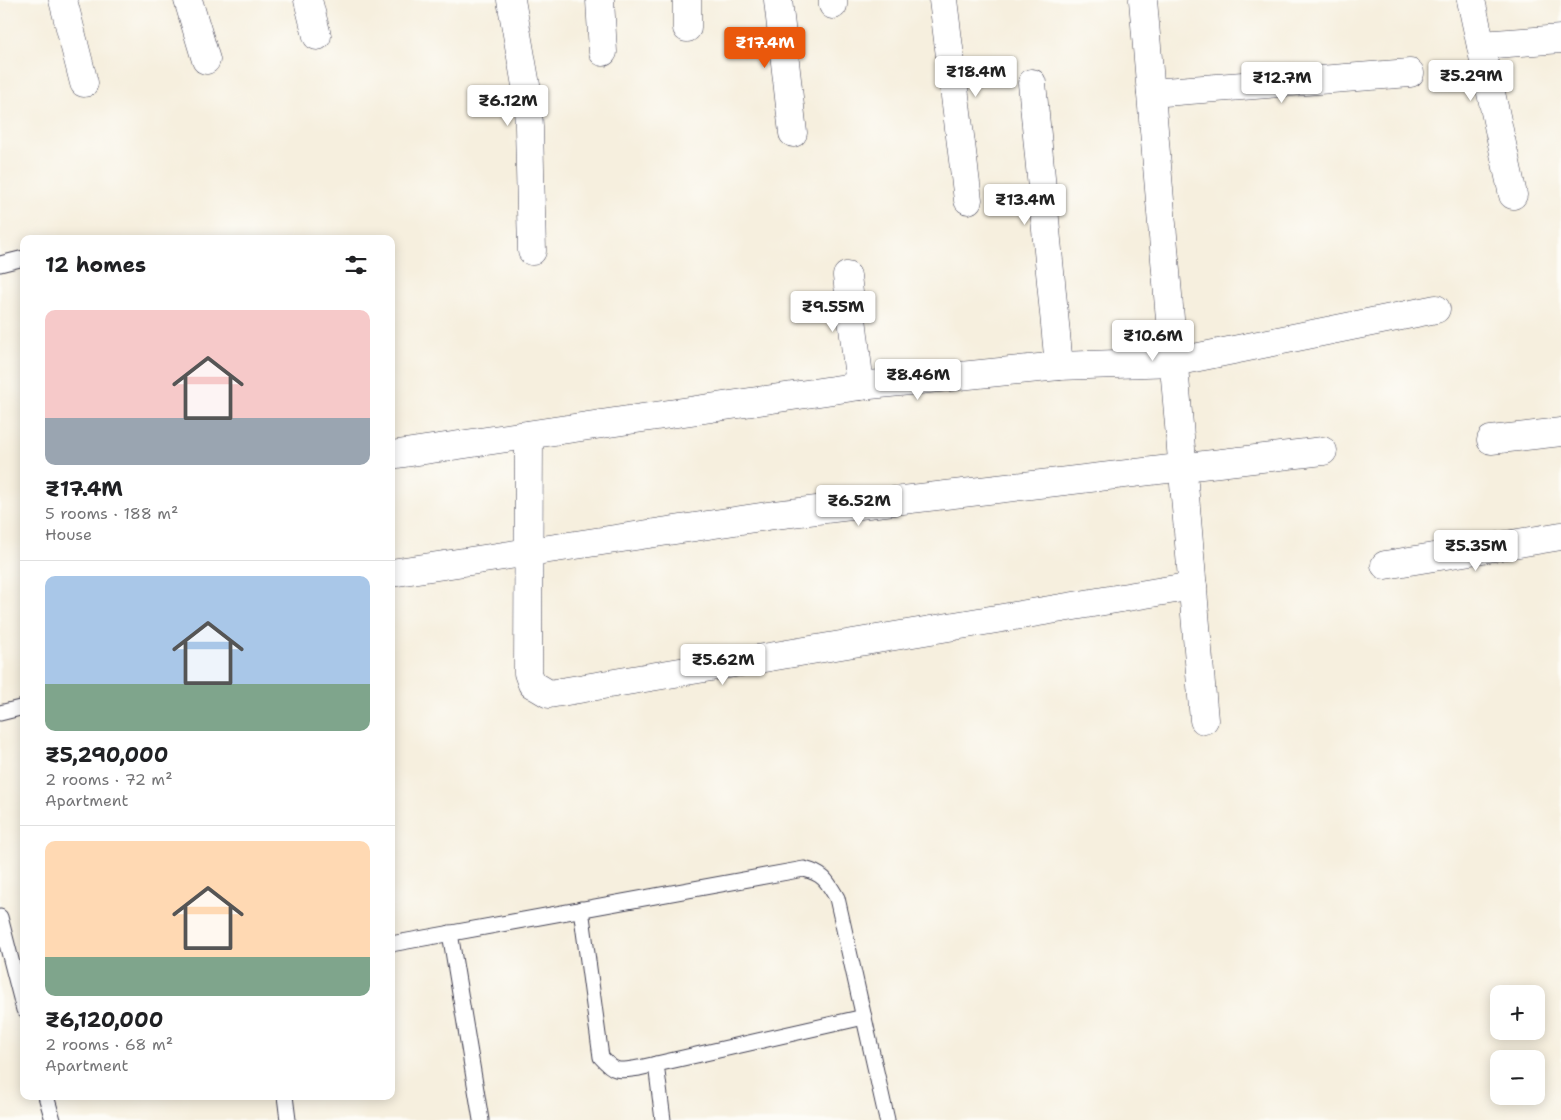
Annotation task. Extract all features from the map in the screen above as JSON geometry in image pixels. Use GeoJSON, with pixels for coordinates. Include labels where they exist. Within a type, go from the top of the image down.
{"type":"FeatureCollection","features":[{"type":"Feature","properties":{"kind":"street"},"geometry":{"type":"LineString","coordinates":[[63,0],[84,83]]}},
{"type":"Feature","properties":{"kind":"street"},"geometry":{"type":"LineString","coordinates":[[188,0],[206,60]]}},
{"type":"Feature","properties":{"kind":"street"},"geometry":{"type":"LineString","coordinates":[[308,0],[318,36]]}},
{"type":"Feature","properties":{"kind":"street"},"geometry":{"type":"LineString","coordinates":[[511,0],[527,91],[532,251]]}},
{"type":"Feature","properties":{"kind":"street"},"geometry":{"type":"LineString","coordinates":[[600,0],[603,52]]}},
{"type":"Feature","properties":{"kind":"street"},"geometry":{"type":"LineString","coordinates":[[686,0],[687,28]]}},
{"type":"Feature","properties":{"kind":"street"},"geometry":{"type":"LineString","coordinates":[[778,0],[794,133]]}},
{"type":"Feature","properties":{"kind":"street"},"geometry":{"type":"LineString","coordinates":[[943,0],[968,200]]}},
{"type":"Feature","properties":{"kind":"street"},"geometry":{"type":"LineString","coordinates":[[1143,0],[1204,720]]}},
{"type":"Feature","properties":{"kind":"street"},"geometry":{"type":"LineString","coordinates":[[1472,0],[1513,195]]}},
{"type":"Feature","properties":{"kind":"street"},"geometry":{"type":"LineString","coordinates":[[1481,45],[1561,39]]}},
{"type":"Feature","properties":{"kind":"street"},"geometry":{"type":"LineString","coordinates":[[1151,93],[1410,73]]}},
{"type":"Feature","properties":{"kind":"street"},"geometry":{"type":"LineString","coordinates":[[1032,83],[1059,366]]}},
{"type":"Feature","properties":{"kind":"street"},"geometry":{"type":"LineString","coordinates":[[847,276],[860,386]]}},
{"type":"Feature","properties":{"kind":"street"},"geometry":{"type":"LineString","coordinates":[[395,454],[860,386],[1059,366],[1174,362],[1436,309]]}},
{"type":"Feature","properties":{"kind":"street"},"geometry":{"type":"LineString","coordinates":[[1491,440],[1561,432]]}},
{"type":"Feature","properties":{"kind":"street"},"geometry":{"type":"LineString","coordinates":[[528,435],[528,673],[532,684],[549,694],[1193,586]]}},
{"type":"Feature","properties":{"kind":"street"},"geometry":{"type":"LineString","coordinates":[[395,572],[774,515],[1323,451]]}},
{"type":"Feature","properties":{"kind":"street"},"geometry":{"type":"LineString","coordinates":[[1385,566],[1561,536]]}},
{"type":"Feature","properties":{"kind":"lane"},"geometry":{"type":"LineString","coordinates":[[0,264],[20,259]]}},
{"type":"Feature","properties":{"kind":"lane"},"geometry":{"type":"LineString","coordinates":[[0,713],[20,708]]}},
{"type":"Feature","properties":{"kind":"lane"},"geometry":{"type":"LineString","coordinates":[[395,943],[804,869],[816,872],[828,882],[837,898],[887,1120]]}},
{"type":"Feature","properties":{"kind":"lane"},"geometry":{"type":"LineString","coordinates":[[581,909],[601,1057],[610,1067],[621,1071],[864,1017]]}},
{"type":"Feature","properties":{"kind":"lane"},"geometry":{"type":"LineString","coordinates":[[0,918],[20,995]]}},
{"type":"Feature","properties":{"kind":"lane"},"geometry":{"type":"LineString","coordinates":[[450,933],[482,1120]]}},
{"type":"Feature","properties":{"kind":"lane"},"geometry":{"type":"LineString","coordinates":[[656,1064],[663,1120]]}},
{"type":"Feature","properties":{"kind":"lane"},"geometry":{"type":"LineString","coordinates":[[47,1100],[53,1120]]}},
{"type":"Feature","properties":{"kind":"lane"},"geometry":{"type":"LineString","coordinates":[[286,1100],[288,1120]]}}]}
